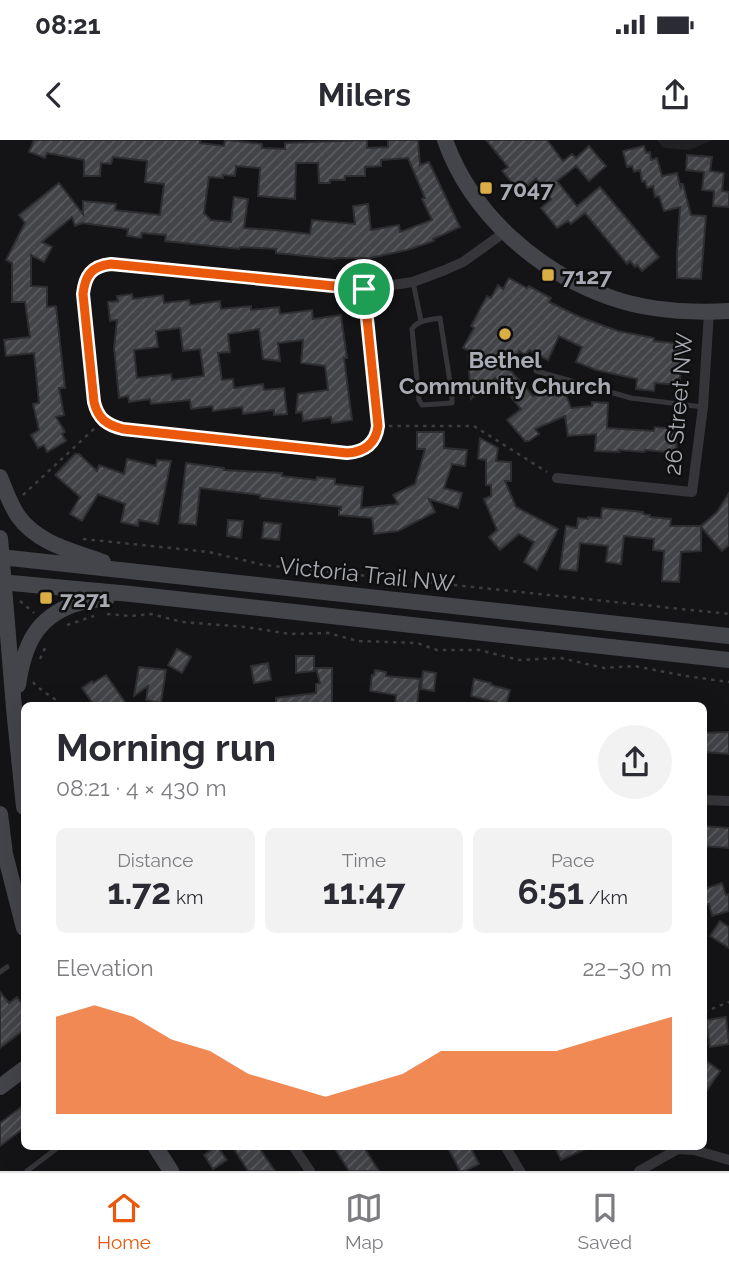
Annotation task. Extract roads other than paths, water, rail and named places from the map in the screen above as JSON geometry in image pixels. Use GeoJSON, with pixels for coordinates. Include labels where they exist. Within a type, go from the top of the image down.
{"type":"FeatureCollection","features":[{"type":"Feature","properties":{"kind":"main road","name":"26 Street NW"},"geometry":{"type":"LineString","coordinates":[[445,140],[468,185],[505,232],[544,263],[574,282],[614,299],[639,305],[674,310],[729,311]]}},
{"type":"Feature","properties":{"kind":"main road"},"geometry":{"type":"LineString","coordinates":[[0,477],[17,514],[38,536],[65,549],[132,571]]}},
{"type":"Feature","properties":{"kind":"main road"},"geometry":{"type":"LineString","coordinates":[[0,538],[21,777]]}},
{"type":"Feature","properties":{"kind":"main road","name":"Victoria Trail NW"},"geometry":{"type":"LineString","coordinates":[[1,557],[729,636]]}},
{"type":"Feature","properties":{"kind":"main road","name":"Victoria Trail NW"},"geometry":{"type":"LineString","coordinates":[[2,582],[729,660]]}},
{"type":"Feature","properties":{"kind":"main road"},"geometry":{"type":"LineString","coordinates":[[14,708],[22,659],[31,639],[44,622],[56,612],[77,603],[131,594]]}},
{"type":"Feature","properties":{"kind":"main road"},"geometry":{"type":"LineString","coordinates":[[0,814],[5,854],[21,916]]}},
{"type":"Feature","properties":{"kind":"main road"},"geometry":{"type":"LineString","coordinates":[[0,1087],[21,1071]]}},
{"type":"Feature","properties":{"kind":"main road"},"geometry":{"type":"LineString","coordinates":[[158,1150],[171,1171]]}},
{"type":"Feature","properties":{"kind":"street"},"geometry":{"type":"LineString","coordinates":[[364,289],[378,426],[377,434],[369,446],[361,450],[347,453],[123,429],[103,421],[96,409],[83,294],[86,278],[96,267],[111,264],[364,289],[413,282],[445,271],[463,262],[505,232]]}},
{"type":"Feature","properties":{"kind":"street","name":"26 Street NW"},"geometry":{"type":"LineString","coordinates":[[557,478],[692,492],[703,407],[709,312]]}},
{"type":"Feature","properties":{"kind":"street"},"geometry":{"type":"LineString","coordinates":[[707,800],[729,801]]}},
{"type":"Feature","properties":{"kind":"street"},"geometry":{"type":"LineString","coordinates":[[296,1150],[310,1171]]}},
{"type":"Feature","properties":{"kind":"street"},"geometry":{"type":"LineString","coordinates":[[507,1150],[520,1171]]}},
{"type":"Feature","properties":{"kind":"street"},"geometry":{"type":"LineString","coordinates":[[639,1171],[676,1150]]}},
{"type":"Feature","properties":{"kind":"street"},"geometry":{"type":"LineString","coordinates":[[694,1150],[729,1160]]}},
{"type":"Feature","properties":{"kind":"lane"},"geometry":{"type":"LineString","coordinates":[[413,282],[421,321]]}},
{"type":"Feature","properties":{"kind":"lane"},"geometry":{"type":"LineString","coordinates":[[440,318],[452,402],[422,405],[419,400],[412,329],[421,321],[440,318]]}},
{"type":"Feature","properties":{"kind":"lane"},"geometry":{"type":"LineString","coordinates":[[536,371],[631,398],[703,407]]}},
{"type":"Feature","properties":{"kind":"lane"},"geometry":{"type":"LineString","coordinates":[[0,972],[7,967]]}},
{"type":"Feature","properties":{"kind":"lane"},"geometry":{"type":"LineString","coordinates":[[27,1171],[55,1150]]}},
{"type":"Feature","properties":{"kind":"place","name":"7047"},"geometry":{"type":"Point","coordinates":[486,188]}},
{"type":"Feature","properties":{"kind":"place","name":"7127"},"geometry":{"type":"Point","coordinates":[548,275]}},
{"type":"Feature","properties":{"kind":"place","name":"Bethel Community Church"},"geometry":{"type":"Point","coordinates":[505,334]}},
{"type":"Feature","properties":{"kind":"place","name":"7271"},"geometry":{"type":"Point","coordinates":[46,598]}}]}
